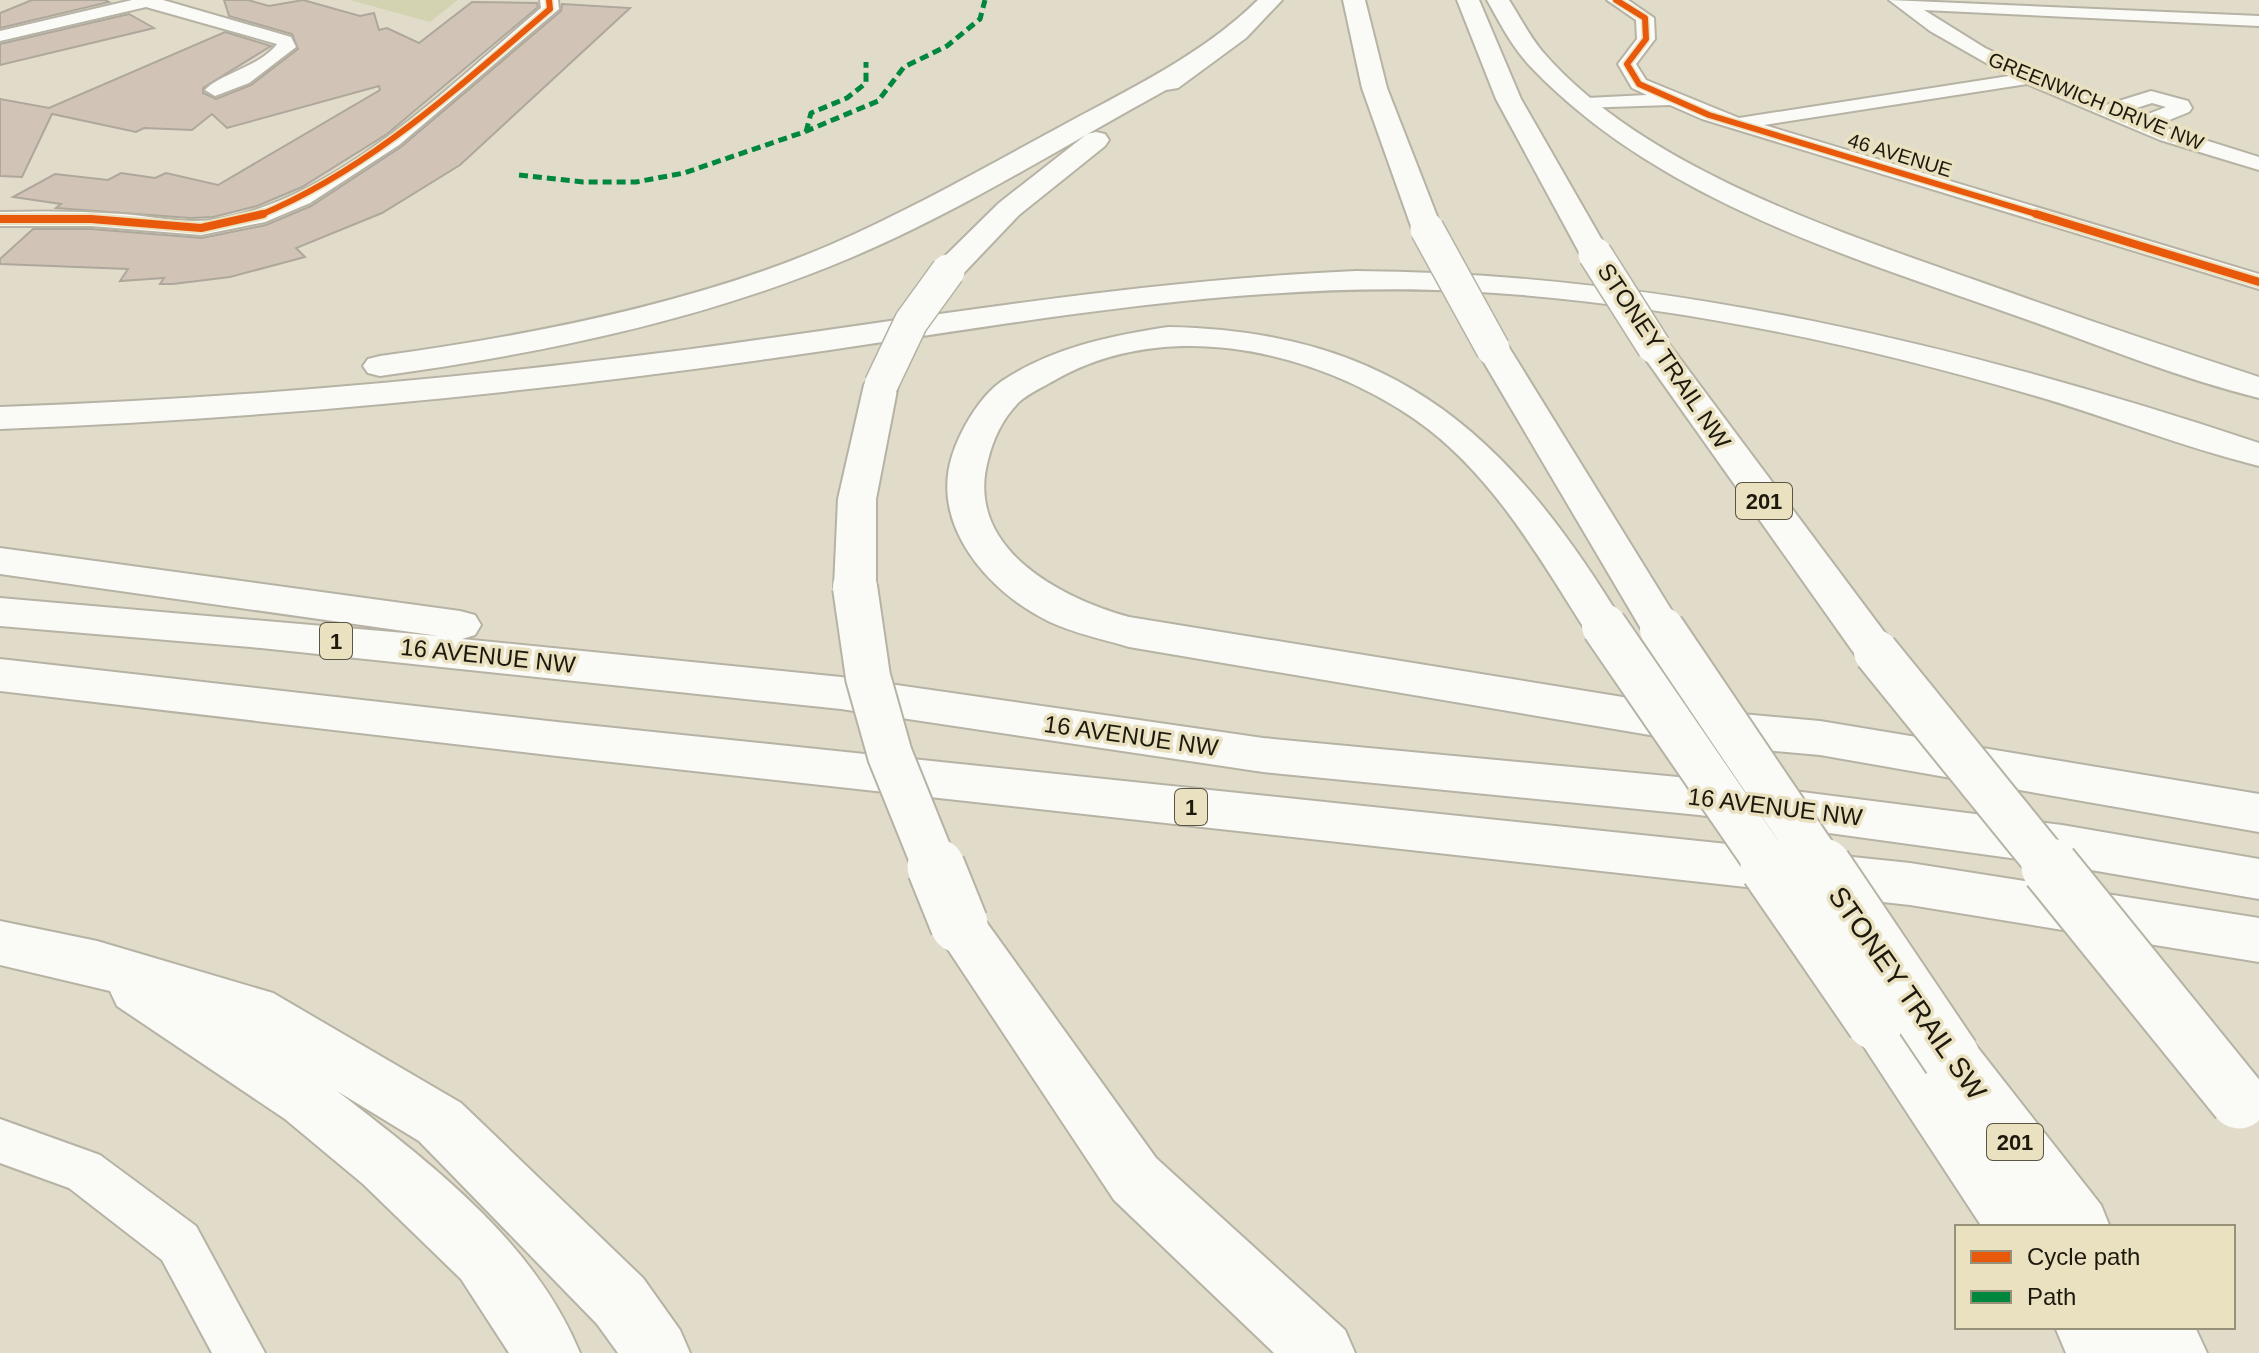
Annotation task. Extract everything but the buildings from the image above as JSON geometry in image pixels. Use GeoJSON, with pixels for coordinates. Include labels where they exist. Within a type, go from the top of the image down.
{"type":"FeatureCollection","features":[{"type":"Feature","properties":{"kind":"highway"},"geometry":{"type":"LineString","coordinates":[[1271,0],[1238,33],[1192,65],[1009,209],[948,271],[911,322],[881,385],[857,499],[855,587],[868,677],[890,755],[959,924],[1135,1179],[1322,1353]]}},
{"type":"Feature","properties":{"kind":"highway","name":"STONEY TRAIL SW"},"geometry":{"type":"LineString","coordinates":[[1354,0],[1365,59],[1378,100],[1427,229],[1493,349],[1662,629],[1797,834],[1951,1057],[2077,1225]]}},
{"type":"Feature","properties":{"kind":"highway","name":"STONEY TRAIL NW"},"geometry":{"type":"LineString","coordinates":[[1468,0],[1496,71],[1531,143],[1595,254],[1654,347],[1876,652],[2249,1112]]}},
{"type":"Feature","properties":{"kind":"highway"},"geometry":{"type":"LineString","coordinates":[[1498,0],[1536,59],[1587,104],[1702,180],[1882,257],[2259,388]]}},
{"type":"Feature","properties":{"kind":"highway"},"geometry":{"type":"LineString","coordinates":[[0,404],[382,366],[483,352],[681,307],[839,252],[946,200],[1192,65]]}},
{"type":"Feature","properties":{"kind":"highway"},"geometry":{"type":"LineString","coordinates":[[1779,215],[2076,309],[2259,359]]}},
{"type":"Feature","properties":{"kind":"highway"},"geometry":{"type":"LineString","coordinates":[[0,418],[111,415],[324,400],[546,378],[1145,294],[1312,281],[1444,281],[1584,293],[1831,332],[1938,356],[2081,396],[2259,455]]}},
{"type":"Feature","properties":{"kind":"highway"},"geometry":{"type":"LineString","coordinates":[[2017,1225],[1875,1021],[1669,721],[1604,626],[1531,516],[1474,450],[1430,414],[1388,386],[1341,364],[1287,348],[1235,339],[1164,337],[1115,345],[1060,362],[1011,390],[981,429],[963,468],[968,520],[1006,574],[1063,611],[1129,632],[1669,721],[1709,728],[1820,738],[2259,813]]}},
{"type":"Feature","properties":{"kind":"highway"},"geometry":{"type":"LineString","coordinates":[[0,561],[574,641],[672,675]]}},
{"type":"Feature","properties":{"kind":"highway","name":"16 AVENUE NW"},"geometry":{"type":"LineString","coordinates":[[0,612],[261,633],[841,693],[1263,755],[1699,797],[2062,845],[2259,879]]}},
{"type":"Feature","properties":{"kind":"highway","name":"1"},"geometry":{"type":"LineString","coordinates":[[0,675],[557,739],[1910,884],[2259,940]]}},
{"type":"Feature","properties":{"kind":"highway"},"geometry":{"type":"LineString","coordinates":[[0,943],[97,964],[254,1010],[440,1122],[620,1301],[657,1353]]}},
{"type":"Feature","properties":{"kind":"highway"},"geometry":{"type":"LineString","coordinates":[[97,964],[305,1100],[384,1164],[483,1257],[547,1353]]}},
{"type":"Feature","properties":{"kind":"highway"},"geometry":{"type":"LineString","coordinates":[[2088,1329],[2105,1353]]}},
{"type":"Feature","properties":{"kind":"highway"},"geometry":{"type":"LineString","coordinates":[[2156,1329],[2174,1353]]}},
{"type":"Feature","properties":{"kind":"street"},"geometry":{"type":"LineString","coordinates":[[0,219],[74,218],[209,227],[263,213],[329,183],[369,158],[550,9],[549,0]]}},
{"type":"Feature","properties":{"kind":"street"},"geometry":{"type":"LineString","coordinates":[[0,36],[151,1],[285,41],[287,47],[283,51],[242,79],[215,90]]}},
{"type":"Feature","properties":{"kind":"street","name":"46 AVENUE"},"geometry":{"type":"LineString","coordinates":[[1624,1],[1645,18],[1646,39],[1627,64],[1639,84],[1737,123],[2259,282]]}},
{"type":"Feature","properties":{"kind":"street"},"geometry":{"type":"LineString","coordinates":[[1901,2],[2259,21]]}},
{"type":"Feature","properties":{"kind":"street","name":"GREENWICH DRIVE NW"},"geometry":{"type":"LineString","coordinates":[[1901,2],[1967,46],[2031,78],[2141,124],[2259,164]]}},
{"type":"Feature","properties":{"kind":"street"},"geometry":{"type":"LineString","coordinates":[[1737,123],[2031,78]]}},
{"type":"Feature","properties":{"kind":"street"},"geometry":{"type":"LineString","coordinates":[[2108,111],[2151,97],[2181,105],[2182,108],[2141,124]]}},
{"type":"Feature","properties":{"kind":"street"},"geometry":{"type":"LineString","coordinates":[[1587,104],[1672,98]]}},
{"type":"Feature","properties":{"kind":"street"},"geometry":{"type":"LineString","coordinates":[[0,1141],[84,1171],[179,1243],[240,1353]]}},
{"type":"Feature","properties":{"kind":"green space"},"geometry":{"type":"Polygon","coordinates":[[[350,0],[458,0],[430,22],[350,0]]]}},
{"type":"Feature","properties":{"kind":"marked path"},"geometry":{"type":"LineString","coordinates":[[519,175],[583,182],[636,182],[684,173],[804,132],[878,101],[904,67],[947,46],[980,19],[985,0]]}},
{"type":"Feature","properties":{"kind":"marked path"},"geometry":{"type":"LineString","coordinates":[[806,132],[811,113],[847,98],[866,83],[866,62]]}},
{"type":"Feature","properties":{"kind":"cycle path"},"geometry":{"type":"LineString","coordinates":[[0,219],[91,219],[201,228],[257,217],[302,198],[392,141],[550,9],[549,0]]}},
{"type":"Feature","properties":{"kind":"cycle path"},"geometry":{"type":"LineString","coordinates":[[1616,0],[1645,18],[1646,39],[1627,64],[1639,84],[1709,115],[2259,282]]}}]}
